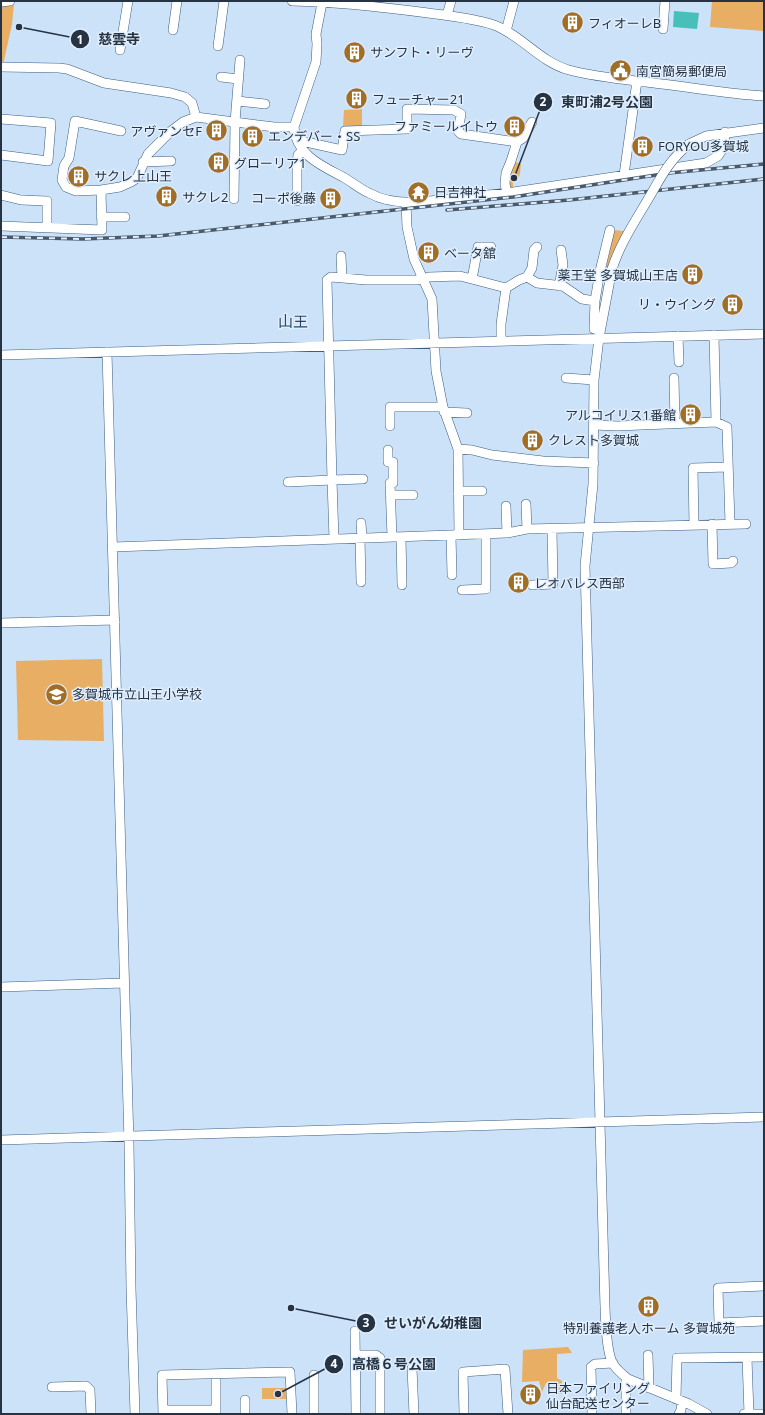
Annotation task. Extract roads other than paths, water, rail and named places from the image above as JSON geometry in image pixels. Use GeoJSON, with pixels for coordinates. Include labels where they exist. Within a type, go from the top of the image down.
{"type":"FeatureCollection","features":[{"type":"Feature","properties":{"kind":"street"},"geometry":{"type":"LineString","coordinates":[[1,2],[10,1]]}},
{"type":"Feature","properties":{"kind":"street"},"geometry":{"type":"LineString","coordinates":[[120,50],[128,1]]}},
{"type":"Feature","properties":{"kind":"street"},"geometry":{"type":"LineString","coordinates":[[173,30],[177,1]]}},
{"type":"Feature","properties":{"kind":"street"},"geometry":{"type":"LineString","coordinates":[[218,46],[224,1]]}},
{"type":"Feature","properties":{"kind":"street"},"geometry":{"type":"LineString","coordinates":[[292,1],[322,3],[332,2],[395,8],[477,20],[494,25],[506,31],[551,62],[567,69],[594,76],[734,94],[764,96]]}},
{"type":"Feature","properties":{"kind":"street"},"geometry":{"type":"LineString","coordinates":[[447,15],[451,1]]}},
{"type":"Feature","properties":{"kind":"street"},"geometry":{"type":"LineString","coordinates":[[506,31],[514,1]]}},
{"type":"Feature","properties":{"kind":"street"},"geometry":{"type":"LineString","coordinates":[[663,29],[665,1]]}},
{"type":"Feature","properties":{"kind":"street"},"geometry":{"type":"LineString","coordinates":[[322,3],[316,34],[316,62],[294,127],[294,135],[310,159],[370,194],[392,201],[406,203],[507,193],[624,174],[706,163],[718,156],[724,146],[725,132]]}},
{"type":"Feature","properties":{"kind":"street"},"geometry":{"type":"LineString","coordinates":[[234,199],[235,122],[240,60]]}},
{"type":"Feature","properties":{"kind":"street"},"geometry":{"type":"LineString","coordinates":[[1,67],[67,69],[104,83],[171,93],[185,97],[192,102],[196,117]]}},
{"type":"Feature","properties":{"kind":"street"},"geometry":{"type":"LineString","coordinates":[[221,77],[238,79]]}},
{"type":"Feature","properties":{"kind":"street"},"geometry":{"type":"LineString","coordinates":[[624,174],[637,81]]}},
{"type":"Feature","properties":{"kind":"street"},"geometry":{"type":"LineString","coordinates":[[237,101],[265,104]]}},
{"type":"Feature","properties":{"kind":"street"},"geometry":{"type":"LineString","coordinates":[[297,140],[342,150],[345,131],[406,129],[407,109],[454,110],[461,114],[458,132],[461,134],[517,142]]}},
{"type":"Feature","properties":{"kind":"street"},"geometry":{"type":"LineString","coordinates":[[121,131],[75,121],[69,158],[64,166],[62,180],[66,187],[76,191],[101,190],[120,187],[137,178],[148,154],[171,131],[183,122],[196,117],[274,127],[294,127]]}},
{"type":"Feature","properties":{"kind":"street"},"geometry":{"type":"LineString","coordinates":[[1,119],[51,123],[48,161],[1,155]]}},
{"type":"Feature","properties":{"kind":"street"},"geometry":{"type":"LineString","coordinates":[[507,193],[505,184],[506,173],[517,142],[523,138],[532,122]]}},
{"type":"Feature","properties":{"kind":"street"},"geometry":{"type":"LineString","coordinates":[[707,1414],[679,1400],[626,1378],[620,1373],[613,1363],[608,1344],[604,1271],[586,566],[594,463],[593,397],[599,334],[612,269],[623,241],[668,165],[677,154],[689,144],[706,136],[725,132],[764,128]]}},
{"type":"Feature","properties":{"kind":"street"},"geometry":{"type":"LineString","coordinates":[[297,201],[297,163],[298,155],[303,150]]}},
{"type":"Feature","properties":{"kind":"street"},"geometry":{"type":"LineString","coordinates":[[144,162],[171,161]]}},
{"type":"Feature","properties":{"kind":"street"},"geometry":{"type":"LineString","coordinates":[[1,226],[102,230],[101,190]]}},
{"type":"Feature","properties":{"kind":"street"},"geometry":{"type":"LineString","coordinates":[[1,195],[21,200],[48,201],[47,227]]}},
{"type":"Feature","properties":{"kind":"street"},"geometry":{"type":"LineString","coordinates":[[406,203],[407,226],[414,259],[432,299],[436,371],[444,410],[458,449],[458,491],[452,575]]}},
{"type":"Feature","properties":{"kind":"street"},"geometry":{"type":"LineString","coordinates":[[102,217],[125,217]]}},
{"type":"Feature","properties":{"kind":"street"},"geometry":{"type":"LineString","coordinates":[[599,334],[594,329],[595,301],[600,271],[610,230]]}},
{"type":"Feature","properties":{"kind":"street"},"geometry":{"type":"LineString","coordinates":[[472,279],[478,247],[491,247]]}},
{"type":"Feature","properties":{"kind":"street"},"geometry":{"type":"LineString","coordinates":[[334,539],[327,280],[331,277],[366,280],[418,280],[423,278],[460,276],[506,288],[527,277],[532,268],[534,250],[537,247]]}},
{"type":"Feature","properties":{"kind":"street"},"geometry":{"type":"LineString","coordinates":[[559,286],[563,265],[561,250]]}},
{"type":"Feature","properties":{"kind":"street"},"geometry":{"type":"LineString","coordinates":[[341,256],[342,278]]}},
{"type":"Feature","properties":{"kind":"street"},"geometry":{"type":"LineString","coordinates":[[527,277],[537,283],[563,286],[582,299],[595,301]]}},
{"type":"Feature","properties":{"kind":"street"},"geometry":{"type":"LineString","coordinates":[[501,341],[501,324],[506,288]]}},
{"type":"Feature","properties":{"kind":"street"},"geometry":{"type":"LineString","coordinates":[[1,356],[501,341],[599,334],[678,336],[764,334]]}},
{"type":"Feature","properties":{"kind":"street"},"geometry":{"type":"LineString","coordinates":[[714,335],[716,422]]}},
{"type":"Feature","properties":{"kind":"street"},"geometry":{"type":"LineString","coordinates":[[678,336],[679,362]]}},
{"type":"Feature","properties":{"kind":"street"},"geometry":{"type":"LineString","coordinates":[[107,352],[129,1136],[131,1288],[135,1414]]}},
{"type":"Feature","properties":{"kind":"street"},"geometry":{"type":"LineString","coordinates":[[566,378],[594,380]]}},
{"type":"Feature","properties":{"kind":"street"},"geometry":{"type":"LineString","coordinates":[[674,378],[675,424]]}},
{"type":"Feature","properties":{"kind":"street"},"geometry":{"type":"LineString","coordinates":[[390,426],[390,407],[444,410],[467,413]]}},
{"type":"Feature","properties":{"kind":"street"},"geometry":{"type":"LineString","coordinates":[[594,425],[618,426],[716,422],[727,427],[730,524]]}},
{"type":"Feature","properties":{"kind":"street"},"geometry":{"type":"LineString","coordinates":[[458,449],[543,461],[594,463]]}},
{"type":"Feature","properties":{"kind":"street"},"geometry":{"type":"LineString","coordinates":[[388,450],[388,462],[393,462],[393,483],[390,483],[390,495],[402,585]]}},
{"type":"Feature","properties":{"kind":"street"},"geometry":{"type":"LineString","coordinates":[[694,525],[693,468],[728,468]]}},
{"type":"Feature","properties":{"kind":"street"},"geometry":{"type":"LineString","coordinates":[[288,482],[363,479]]}},
{"type":"Feature","properties":{"kind":"street"},"geometry":{"type":"LineString","coordinates":[[458,491],[482,491]]}},
{"type":"Feature","properties":{"kind":"street"},"geometry":{"type":"LineString","coordinates":[[390,495],[413,495]]}},
{"type":"Feature","properties":{"kind":"street"},"geometry":{"type":"LineString","coordinates":[[526,504],[527,529]]}},
{"type":"Feature","properties":{"kind":"street"},"geometry":{"type":"LineString","coordinates":[[506,506],[507,533]]}},
{"type":"Feature","properties":{"kind":"street"},"geometry":{"type":"LineString","coordinates":[[361,523],[361,582]]}},
{"type":"Feature","properties":{"kind":"street"},"geometry":{"type":"LineString","coordinates":[[712,524],[713,564],[731,563],[733,561]]}},
{"type":"Feature","properties":{"kind":"street"},"geometry":{"type":"LineString","coordinates":[[113,547],[486,534],[507,533],[527,529],[746,524]]}},
{"type":"Feature","properties":{"kind":"street"},"geometry":{"type":"LineString","coordinates":[[532,585],[553,584],[552,529]]}},
{"type":"Feature","properties":{"kind":"street"},"geometry":{"type":"LineString","coordinates":[[462,590],[486,589],[486,534]]}},
{"type":"Feature","properties":{"kind":"street"},"geometry":{"type":"LineString","coordinates":[[1,623],[115,620]]}},
{"type":"Feature","properties":{"kind":"street"},"geometry":{"type":"LineString","coordinates":[[1,987],[124,983]]}},
{"type":"Feature","properties":{"kind":"street"},"geometry":{"type":"LineString","coordinates":[[1,1140],[764,1117]]}},
{"type":"Feature","properties":{"kind":"street"},"geometry":{"type":"LineString","coordinates":[[764,1286],[718,1288],[719,1323],[764,1321]]}},
{"type":"Feature","properties":{"kind":"street"},"geometry":{"type":"LineString","coordinates":[[355,1331],[356,1414]]}},
{"type":"Feature","properties":{"kind":"street"},"geometry":{"type":"LineString","coordinates":[[648,1354],[649,1388]]}},
{"type":"Feature","properties":{"kind":"street"},"geometry":{"type":"LineString","coordinates":[[356,1355],[376,1355],[380,1358],[380,1414]]}},
{"type":"Feature","properties":{"kind":"street"},"geometry":{"type":"LineString","coordinates":[[679,1414],[681,1410],[676,1358],[764,1358]]}},
{"type":"Feature","properties":{"kind":"street"},"geometry":{"type":"LineString","coordinates":[[746,1358],[749,1414]]}},
{"type":"Feature","properties":{"kind":"street"},"geometry":{"type":"LineString","coordinates":[[592,1414],[591,1367],[595,1364],[613,1363]]}},
{"type":"Feature","properties":{"kind":"street"},"geometry":{"type":"LineString","coordinates":[[412,1368],[414,1414]]}},
{"type":"Feature","properties":{"kind":"street"},"geometry":{"type":"LineString","coordinates":[[464,1414],[463,1372],[505,1370],[508,1414]]}},
{"type":"Feature","properties":{"kind":"street"},"geometry":{"type":"LineString","coordinates":[[216,1374],[216,1412],[163,1412],[162,1375],[290,1372],[292,1414]]}},
{"type":"Feature","properties":{"kind":"street"},"geometry":{"type":"LineString","coordinates":[[314,1375],[314,1414]]}},
{"type":"Feature","properties":{"kind":"street"},"geometry":{"type":"LineString","coordinates":[[626,1378],[626,1414]]}},
{"type":"Feature","properties":{"kind":"street"},"geometry":{"type":"LineString","coordinates":[[52,1387],[86,1386],[90,1390],[91,1414]]}},
{"type":"Feature","properties":{"kind":"street"},"geometry":{"type":"LineString","coordinates":[[245,1400],[245,1414]]}},
{"type":"Feature","properties":{"kind":"street"},"geometry":{"type":"LineString","coordinates":[[744,1414],[764,1414]]}},
{"type":"Feature","properties":{"kind":"railway"},"geometry":{"type":"LineString","coordinates":[[1,237],[83,239],[158,236],[513,197],[669,173],[764,164]]}},
{"type":"Feature","properties":{"kind":"railway"},"geometry":{"type":"LineString","coordinates":[[447,210],[569,200],[764,179]]}},
{"type":"Feature","properties":{"kind":"place","name":"フィオーレB"},"geometry":{"type":"Point","coordinates":[572,23]}},
{"type":"Feature","properties":{"kind":"place","name":"慈雲寺"},"geometry":{"type":"Point","coordinates":[19,27]}},
{"type":"Feature","properties":{"kind":"place","name":"サンフト・リーヴ"},"geometry":{"type":"Point","coordinates":[355,52]}},
{"type":"Feature","properties":{"kind":"place","name":"南宮簡易郵便局"},"geometry":{"type":"Point","coordinates":[620,71]}},
{"type":"Feature","properties":{"kind":"place","name":"フューチャー21"},"geometry":{"type":"Point","coordinates":[357,99]}},
{"type":"Feature","properties":{"kind":"place","name":"ファミールイトウ"},"geometry":{"type":"Point","coordinates":[514,126]}},
{"type":"Feature","properties":{"kind":"place","name":"アヴァンセF"},"geometry":{"type":"Point","coordinates":[217,131]}},
{"type":"Feature","properties":{"kind":"place","name":"エンデバー・SS"},"geometry":{"type":"Point","coordinates":[253,136]}},
{"type":"Feature","properties":{"kind":"place","name":"FORYOU多賀城"},"geometry":{"type":"Point","coordinates":[643,146]}},
{"type":"Feature","properties":{"kind":"place","name":"グローリア1"},"geometry":{"type":"Point","coordinates":[218,163]}},
{"type":"Feature","properties":{"kind":"place","name":"サクレ上山王"},"geometry":{"type":"Point","coordinates":[79,176]}},
{"type":"Feature","properties":{"kind":"place","name":"東町浦2号公園"},"geometry":{"type":"Point","coordinates":[514,178]}},
{"type":"Feature","properties":{"kind":"place","name":"日吉神社"},"geometry":{"type":"Point","coordinates":[419,192]}},
{"type":"Feature","properties":{"kind":"place","name":"サクレ2"},"geometry":{"type":"Point","coordinates":[166,197]}},
{"type":"Feature","properties":{"kind":"place","name":"コーポ後藤"},"geometry":{"type":"Point","coordinates":[331,198]}},
{"type":"Feature","properties":{"kind":"place","name":"ベータ舘"},"geometry":{"type":"Point","coordinates":[429,253]}},
{"type":"Feature","properties":{"kind":"place","name":"薬王堂 多賀城山王店"},"geometry":{"type":"Point","coordinates":[693,275]}},
{"type":"Feature","properties":{"kind":"place","name":"リ・ウイング"},"geometry":{"type":"Point","coordinates":[732,304]}},
{"type":"Feature","properties":{"kind":"place","name":"アルコイリス1番館"},"geometry":{"type":"Point","coordinates":[691,415]}},
{"type":"Feature","properties":{"kind":"place","name":"クレスト多賀城"},"geometry":{"type":"Point","coordinates":[533,440]}},
{"type":"Feature","properties":{"kind":"place","name":"レオパレス西部"},"geometry":{"type":"Point","coordinates":[518,583]}},
{"type":"Feature","properties":{"kind":"place","name":"多賀城市立山王小学校"},"geometry":{"type":"Point","coordinates":[56,694]}},
{"type":"Feature","properties":{"kind":"place","name":"特別養護老人ホーム 多賀城苑"},"geometry":{"type":"Point","coordinates":[649,1306]}},
{"type":"Feature","properties":{"kind":"place","name":"せいがん幼稚園"},"geometry":{"type":"Point","coordinates":[291,1308]}},
{"type":"Feature","properties":{"kind":"place","name":"高橋６号公園"},"geometry":{"type":"Point","coordinates":[278,1394]}},
{"type":"Feature","properties":{"kind":"place","name":"日本ファイリング 仙台配送センター"},"geometry":{"type":"Point","coordinates":[531,1395]}},
{"type":"Feature","properties":{"kind":"district","name":"山王"},"geometry":{"type":"Point","coordinates":[293,322]}}]}
